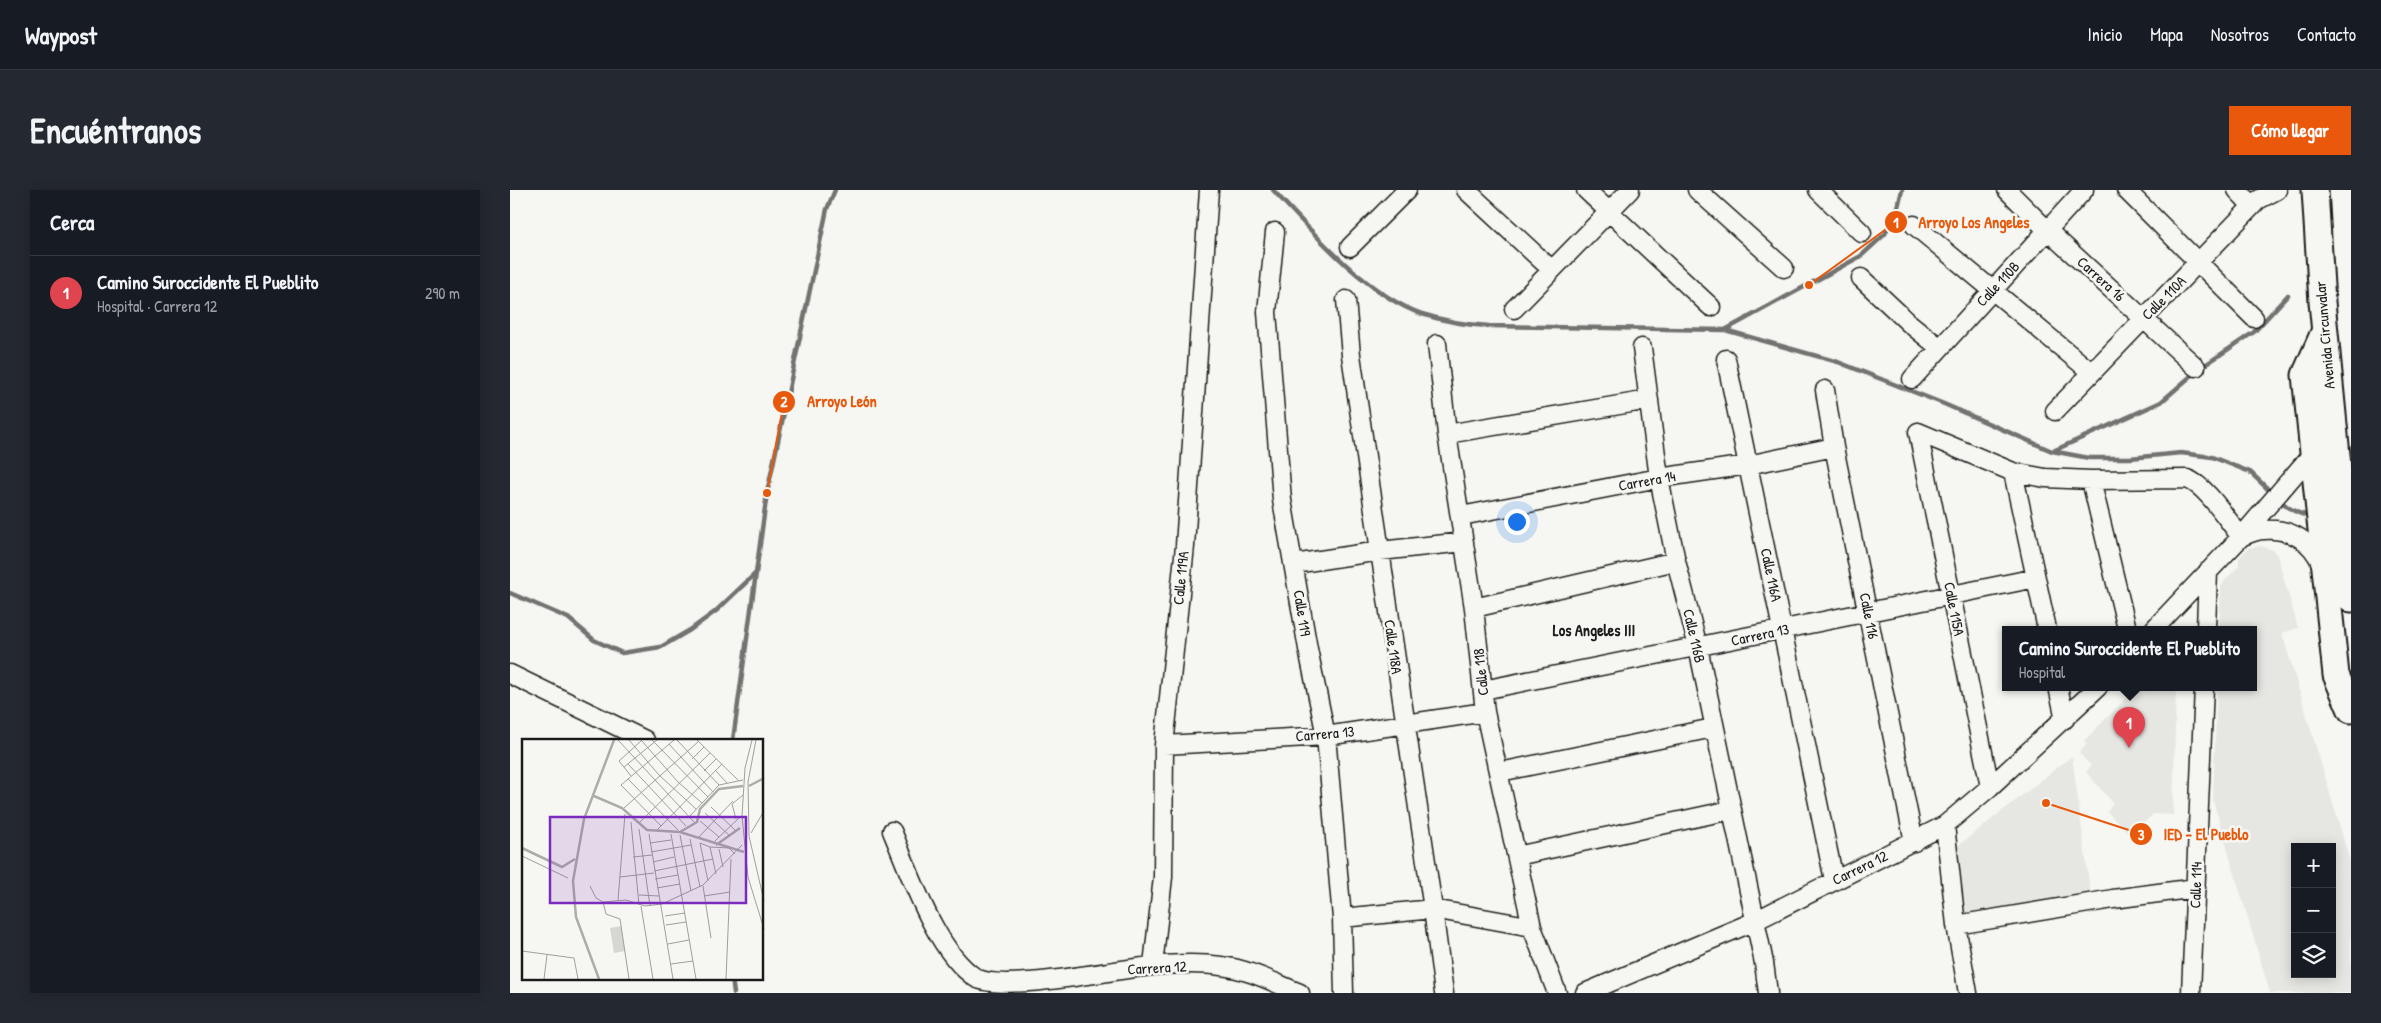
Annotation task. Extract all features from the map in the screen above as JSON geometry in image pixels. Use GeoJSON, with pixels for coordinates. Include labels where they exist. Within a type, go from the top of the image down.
{"type":"FeatureCollection","features":[{"type":"Feature","properties":{"kind":"highway","name":"Avenida Circunvalar"},"geometry":{"type":"LineString","coordinates":[[2315,190],[2325,330],[2327,485],[2332,534],[2351,599]]}},
{"type":"Feature","properties":{"kind":"highway"},"geometry":{"type":"LineString","coordinates":[[2325,330],[2306,375],[2313,452],[2327,485]]}},
{"type":"Feature","properties":{"kind":"highway"},"geometry":{"type":"LineString","coordinates":[[2332,534],[2326,577],[2336,675],[2351,710]]}},
{"type":"Feature","properties":{"kind":"street","name":"Calle 119A"},"geometry":{"type":"LineString","coordinates":[[1153,966],[1163,877],[1164,745],[1185,546],[1209,190]]}},
{"type":"Feature","properties":{"kind":"street"},"geometry":{"type":"LineString","coordinates":[[1350,247],[1407,190]]}},
{"type":"Feature","properties":{"kind":"street"},"geometry":{"type":"LineString","coordinates":[[1466,190],[1552,270]]}},
{"type":"Feature","properties":{"kind":"street"},"geometry":{"type":"LineString","coordinates":[[1586,190],[1711,307]]}},
{"type":"Feature","properties":{"kind":"street"},"geometry":{"type":"LineString","coordinates":[[1514,309],[1630,190]]}},
{"type":"Feature","properties":{"kind":"street"},"geometry":{"type":"LineString","coordinates":[[1697,190],[1784,268]]}},
{"type":"Feature","properties":{"kind":"street"},"geometry":{"type":"LineString","coordinates":[[1818,190],[1862,233]]}},
{"type":"Feature","properties":{"kind":"street","name":"Carrera 16"},"geometry":{"type":"LineString","coordinates":[[2007,190],[2048,232],[2196,367]]}},
{"type":"Feature","properties":{"kind":"street","name":"Calle 110B"},"geometry":{"type":"LineString","coordinates":[[1912,379],[1992,289],[2048,232],[2084,190]]}},
{"type":"Feature","properties":{"kind":"street"},"geometry":{"type":"LineString","coordinates":[[2126,190],[2254,318]]}},
{"type":"Feature","properties":{"kind":"street"},"geometry":{"type":"LineString","coordinates":[[2237,190],[2252,206]]}},
{"type":"Feature","properties":{"kind":"street","name":"Calle 110A"},"geometry":{"type":"LineString","coordinates":[[2055,410],[2262,196],[2277,190]]}},
{"type":"Feature","properties":{"kind":"street"},"geometry":{"type":"LineString","coordinates":[[1914,225],[2090,372]]}},
{"type":"Feature","properties":{"kind":"street","name":"Calle 119"},"geometry":{"type":"LineString","coordinates":[[1275,232],[1268,321],[1282,500],[1308,648],[1326,736],[1342,918],[1344,993]]}},
{"type":"Feature","properties":{"kind":"street"},"geometry":{"type":"LineString","coordinates":[[1861,278],[1909,323],[1940,348]]}},
{"type":"Feature","properties":{"kind":"street","name":"Calle 118A"},"geometry":{"type":"LineString","coordinates":[[1346,300],[1351,355],[1444,993]]}},
{"type":"Feature","properties":{"kind":"street","name":"Calle 118"},"geometry":{"type":"LineString","coordinates":[[1437,344],[1447,434],[1474,608],[1485,712],[1500,772],[1532,927],[1557,993]]}},
{"type":"Feature","properties":{"kind":"street","name":"Calle 116B"},"geometry":{"type":"LineString","coordinates":[[1642,348],[1659,478],[1676,561],[1698,647],[1753,922],[1764,963],[1768,993]]}},
{"type":"Feature","properties":{"kind":"street","name":"Calle 116A"},"geometry":{"type":"LineString","coordinates":[[1726,359],[1834,880]]}},
{"type":"Feature","properties":{"kind":"street","name":"Calle 116"},"geometry":{"type":"LineString","coordinates":[[1825,390],[1834,447],[1914,842]]}},
{"type":"Feature","properties":{"kind":"street"},"geometry":{"type":"LineString","coordinates":[[1447,434],[1649,400]]}},
{"type":"Feature","properties":{"kind":"street","name":"Calle 115A"},"geometry":{"type":"LineString","coordinates":[[1990,787],[1918,432],[2013,472]]}},
{"type":"Feature","properties":{"kind":"street","name":"Carrera 14"},"geometry":{"type":"LineString","coordinates":[[1461,516],[1659,478],[1748,465],[1834,447]]}},
{"type":"Feature","properties":{"kind":"street"},"geometry":{"type":"LineString","coordinates":[[2157,626],[2241,537],[2313,452]]}},
{"type":"Feature","properties":{"kind":"street"},"geometry":{"type":"LineString","coordinates":[[2046,626],[2013,472],[2045,478],[2092,480],[2187,479],[2195,482],[2241,537]]}},
{"type":"Feature","properties":{"kind":"street"},"geometry":{"type":"LineString","coordinates":[[2092,480],[2126,626]]}},
{"type":"Feature","properties":{"kind":"street"},"geometry":{"type":"LineString","coordinates":[[2241,537],[2262,529],[2284,530],[2304,540],[2318,556],[2326,577]]}},
{"type":"Feature","properties":{"kind":"street"},"geometry":{"type":"LineString","coordinates":[[1294,564],[1380,551],[1464,542]]}},
{"type":"Feature","properties":{"kind":"street"},"geometry":{"type":"LineString","coordinates":[[1474,608],[1676,561]]}},
{"type":"Feature","properties":{"kind":"street"},"geometry":{"type":"LineString","coordinates":[[2206,626],[2208,571]]}},
{"type":"Feature","properties":{"kind":"street","name":"Carrera 13"},"geometry":{"type":"LineString","coordinates":[[1483,690],[2036,578]]}},
{"type":"Feature","properties":{"kind":"street"},"geometry":{"type":"LineString","coordinates":[[510,674],[643,739]]}},
{"type":"Feature","properties":{"kind":"street"},"geometry":{"type":"LineString","coordinates":[[2059,691],[2065,719]]}},
{"type":"Feature","properties":{"kind":"street","name":"Carrera 12"},"geometry":{"type":"LineString","coordinates":[[1585,993],[1753,922],[1945,825],[1990,787],[2094,691]]}},
{"type":"Feature","properties":{"kind":"street","name":"Calle 114"},"geometry":{"type":"LineString","coordinates":[[2191,993],[2204,691]]}},
{"type":"Feature","properties":{"kind":"street","name":"Carrera 13"},"geometry":{"type":"LineString","coordinates":[[1164,745],[1326,736],[1485,712]]}},
{"type":"Feature","properties":{"kind":"street"},"geometry":{"type":"LineString","coordinates":[[1500,772],[1713,728]]}},
{"type":"Feature","properties":{"kind":"street"},"geometry":{"type":"LineString","coordinates":[[1517,856],[1732,810]]}},
{"type":"Feature","properties":{"kind":"street"},"geometry":{"type":"LineString","coordinates":[[1945,825],[1956,924],[1968,993]]}},
{"type":"Feature","properties":{"kind":"street","name":"Carrera 12"},"geometry":{"type":"LineString","coordinates":[[892,831],[928,914],[945,946],[976,978],[1012,989],[1153,966],[1220,966],[1240,970],[1300,993]]}},
{"type":"Feature","properties":{"kind":"street"},"geometry":{"type":"LineString","coordinates":[[1956,924],[2196,888]]}},
{"type":"Feature","properties":{"kind":"street"},"geometry":{"type":"LineString","coordinates":[[1342,918],[1433,909],[1532,927]]}},
{"type":"Feature","properties":{"kind":"shaded area"},"geometry":{"type":"Polygon","coordinates":[[[2260,546],[2273,550],[2277,555],[2298,628],[2282,633],[2351,864],[2351,993],[2270,993],[2213,800],[2217,691],[2257,691],[2257,626],[2219,626],[2221,587],[2225,580],[2239,566],[2239,558],[2248,548],[2260,546]]]}},
{"type":"Feature","properties":{"kind":"shaded area"},"geometry":{"type":"Polygon","coordinates":[[[2133,691],[2176,691],[2173,815],[2153,814],[2132,836],[2107,812],[2113,803],[2086,772],[2091,766],[2079,753],[2087,744],[2084,741],[2133,691]]]}},
{"type":"Feature","properties":{"kind":"shaded area"},"geometry":{"type":"Polygon","coordinates":[[[2072,756],[2091,898],[1963,916],[1954,849],[2072,756]]]}},
{"type":"Feature","properties":{"kind":"waterway"},"geometry":{"type":"LineString","coordinates":[[733,739],[767,493],[827,209],[835,190]]}},
{"type":"Feature","properties":{"kind":"waterway"},"geometry":{"type":"LineString","coordinates":[[1273,190],[1323,243],[1361,277],[1381,293],[1401,305],[1422,314],[1455,322],[1489,326],[1725,330],[1838,362],[1944,404],[2052,451],[2089,458],[2130,458],[2181,453],[2212,457],[2250,472],[2272,493]]}},
{"type":"Feature","properties":{"kind":"waterway"},"geometry":{"type":"LineString","coordinates":[[1725,330],[1861,256],[1885,234],[1898,207],[1902,190]]}},
{"type":"Feature","properties":{"kind":"waterway"},"geometry":{"type":"LineString","coordinates":[[2053,451],[2161,402],[2199,369],[2254,332],[2288,295]]}},
{"type":"Feature","properties":{"kind":"waterway"},"geometry":{"type":"LineString","coordinates":[[2278,499],[2294,511],[2312,516]]}},
{"type":"Feature","properties":{"kind":"waterway"},"geometry":{"type":"LineString","coordinates":[[510,593],[568,618],[594,640],[622,653],[661,647],[690,630],[716,611],[755,574]]}},
{"type":"Feature","properties":{"kind":"waterway"},"geometry":{"type":"LineString","coordinates":[[732,980],[734,993]]}},
{"type":"Feature","properties":{"kind":"place","name":"Arroyo Los Angeles"},"geometry":{"type":"Point","coordinates":[1809,285]}},
{"type":"Feature","properties":{"kind":"place","name":"Arroyo León"},"geometry":{"type":"Point","coordinates":[767,493]}},
{"type":"Feature","properties":{"kind":"place","name":"Camino Suroccidente El Pueblito"},"geometry":{"type":"Point","coordinates":[2129,748]}},
{"type":"Feature","properties":{"kind":"place","name":"IED - El Pueblo"},"geometry":{"type":"Point","coordinates":[2046,803]}},
{"type":"Feature","properties":{"kind":"district","name":"Los Angeles III"},"geometry":{"type":"Point","coordinates":[1594,630]}}]}
